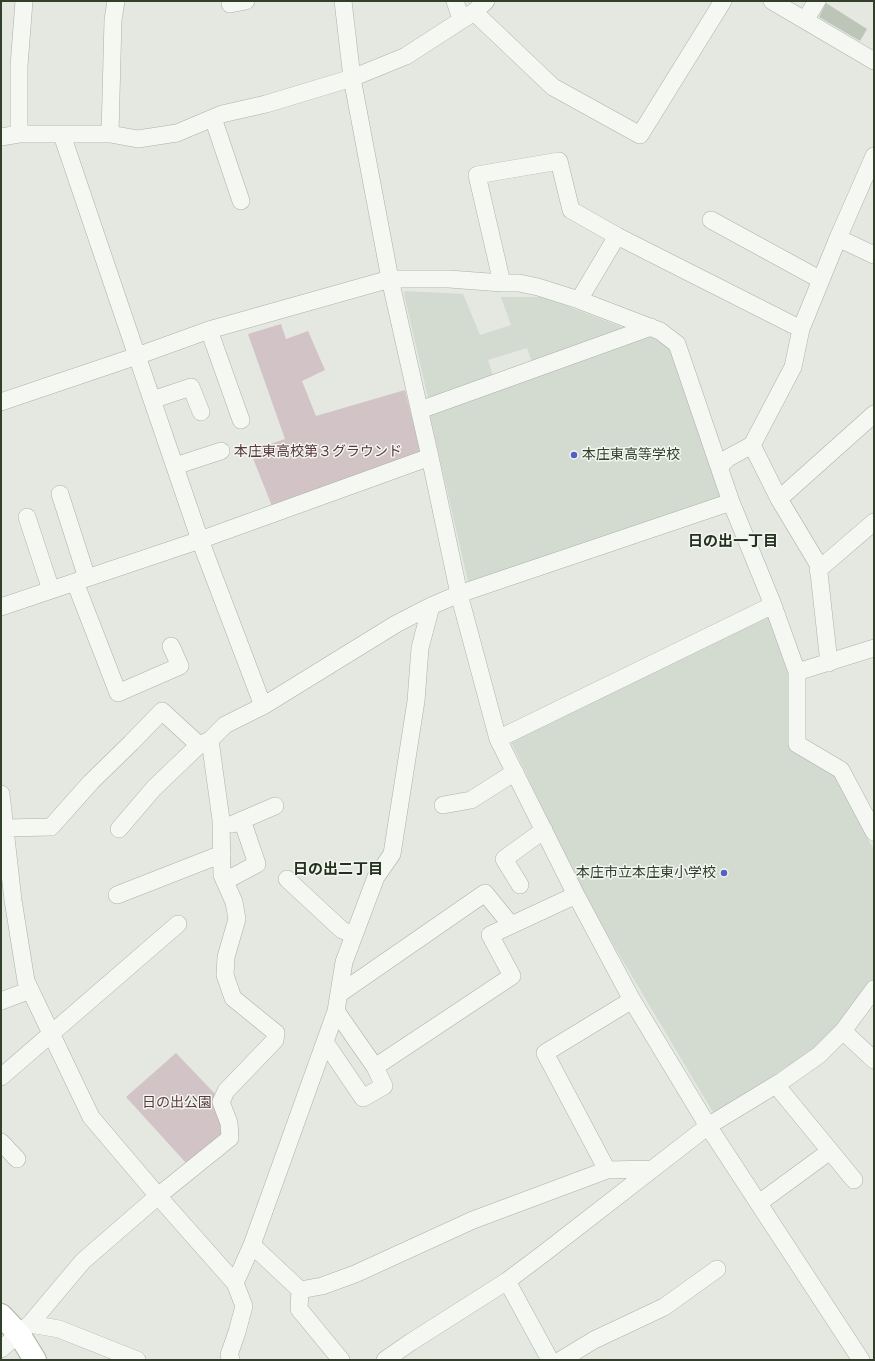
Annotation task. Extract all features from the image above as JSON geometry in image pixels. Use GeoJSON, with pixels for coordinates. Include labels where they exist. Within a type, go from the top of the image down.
{"type":"FeatureCollection","features":[{"type":"Feature","properties":{"kind":"main road"},"geometry":{"type":"LineString","coordinates":[[1,1315],[25,1329],[35,1360]]}},
{"type":"Feature","properties":{"kind":"street"},"geometry":{"type":"LineString","coordinates":[[19,134],[19,66],[24,1]]}},
{"type":"Feature","properties":{"kind":"street"},"geometry":{"type":"LineString","coordinates":[[110,134],[112,20],[116,1]]}},
{"type":"Feature","properties":{"kind":"street"},"geometry":{"type":"LineString","coordinates":[[329,1],[343,9],[352,78],[390,279],[420,410],[458,594],[498,739],[576,895],[632,1000],[708,1126],[861,1360]]}},
{"type":"Feature","properties":{"kind":"street"},"geometry":{"type":"LineString","coordinates":[[455,1],[467,16],[552,87],[640,135],[723,1]]}},
{"type":"Feature","properties":{"kind":"street"},"geometry":{"type":"LineString","coordinates":[[1,137],[19,134],[110,134],[138,139],[177,133],[222,114],[266,104],[352,78],[406,56],[467,16],[486,1]]}},
{"type":"Feature","properties":{"kind":"street"},"geometry":{"type":"LineString","coordinates":[[772,1],[874,61]]}},
{"type":"Feature","properties":{"kind":"street"},"geometry":{"type":"LineString","coordinates":[[805,20],[817,1]]}},
{"type":"Feature","properties":{"kind":"street"},"geometry":{"type":"LineString","coordinates":[[213,118],[241,201]]}},
{"type":"Feature","properties":{"kind":"street"},"geometry":{"type":"LineString","coordinates":[[62,135],[136,356],[200,540],[263,706]]}},
{"type":"Feature","properties":{"kind":"street"},"geometry":{"type":"LineString","coordinates":[[719,467],[728,458],[752,445],[793,367],[801,329],[838,238],[874,156]]}},
{"type":"Feature","properties":{"kind":"street"},"geometry":{"type":"LineString","coordinates":[[502,283],[477,175],[559,161],[571,210],[617,236],[801,329]]}},
{"type":"Feature","properties":{"kind":"street"},"geometry":{"type":"LineString","coordinates":[[711,220],[821,280]]}},
{"type":"Feature","properties":{"kind":"street"},"geometry":{"type":"LineString","coordinates":[[579,300],[617,236]]}},
{"type":"Feature","properties":{"kind":"street"},"geometry":{"type":"LineString","coordinates":[[838,238],[874,255]]}},
{"type":"Feature","properties":{"kind":"street"},"geometry":{"type":"LineString","coordinates":[[1,402],[209,330],[390,279],[449,279],[519,283],[538,286],[660,331],[677,344],[731,502],[773,605],[798,672],[798,744],[840,770],[874,832]]}},
{"type":"Feature","properties":{"kind":"street"},"geometry":{"type":"LineString","coordinates":[[420,410],[651,328]]}},
{"type":"Feature","properties":{"kind":"street"},"geometry":{"type":"LineString","coordinates":[[209,330],[241,420]]}},
{"type":"Feature","properties":{"kind":"street"},"geometry":{"type":"LineString","coordinates":[[152,400],[191,387],[201,412]]}},
{"type":"Feature","properties":{"kind":"street"},"geometry":{"type":"LineString","coordinates":[[779,499],[874,414]]}},
{"type":"Feature","properties":{"kind":"street"},"geometry":{"type":"LineString","coordinates":[[752,445],[779,499],[818,564],[829,663]]}},
{"type":"Feature","properties":{"kind":"street"},"geometry":{"type":"LineString","coordinates":[[175,466],[221,451]]}},
{"type":"Feature","properties":{"kind":"street"},"geometry":{"type":"LineString","coordinates":[[1,607],[200,540],[430,457]]}},
{"type":"Feature","properties":{"kind":"street"},"geometry":{"type":"LineString","coordinates":[[60,494],[81,580],[118,693],[180,666],[171,646]]}},
{"type":"Feature","properties":{"kind":"street"},"geometry":{"type":"LineString","coordinates":[[119,829],[154,788],[204,742],[225,725],[263,706],[396,624],[458,594],[731,502]]}},
{"type":"Feature","properties":{"kind":"street"},"geometry":{"type":"LineString","coordinates":[[27,517],[51,590]]}},
{"type":"Feature","properties":{"kind":"street"},"geometry":{"type":"LineString","coordinates":[[818,570],[874,522]]}},
{"type":"Feature","properties":{"kind":"street"},"geometry":{"type":"LineString","coordinates":[[498,739],[773,605]]}},
{"type":"Feature","properties":{"kind":"street"},"geometry":{"type":"LineString","coordinates":[[235,1283],[252,1245],[336,1011],[344,962],[376,877],[392,854],[416,701],[420,648],[431,606]]}},
{"type":"Feature","properties":{"kind":"street"},"geometry":{"type":"LineString","coordinates":[[798,672],[874,648]]}},
{"type":"Feature","properties":{"kind":"street"},"geometry":{"type":"LineString","coordinates":[[1,1349],[25,1329],[83,1261],[158,1196],[230,1138],[229,1123],[221,1102],[226,1091],[275,1040],[276,1033],[233,998],[225,975],[226,957],[237,919],[234,902],[222,875],[221,829],[216,780],[204,742],[162,711],[90,782],[51,826],[5,828]]}},
{"type":"Feature","properties":{"kind":"street"},"geometry":{"type":"LineString","coordinates":[[443,805],[471,800],[515,772]]}},
{"type":"Feature","properties":{"kind":"street"},"geometry":{"type":"LineString","coordinates":[[2,801],[13,900],[26,981],[91,1117],[235,1283],[244,1306],[229,1355],[231,1360]]}},
{"type":"Feature","properties":{"kind":"street"},"geometry":{"type":"LineString","coordinates":[[221,829],[275,806]]}},
{"type":"Feature","properties":{"kind":"street"},"geometry":{"type":"LineString","coordinates":[[225,881],[257,864],[242,820]]}},
{"type":"Feature","properties":{"kind":"street"},"geometry":{"type":"LineString","coordinates":[[520,885],[504,859],[544,830]]}},
{"type":"Feature","properties":{"kind":"street"},"geometry":{"type":"LineString","coordinates":[[117,895],[222,854]]}},
{"type":"Feature","properties":{"kind":"street"},"geometry":{"type":"LineString","coordinates":[[287,880],[342,930],[354,935]]}},
{"type":"Feature","properties":{"kind":"street"},"geometry":{"type":"LineString","coordinates":[[339,994],[485,893],[512,925]]}},
{"type":"Feature","properties":{"kind":"street"},"geometry":{"type":"LineString","coordinates":[[375,1067],[512,976],[490,935],[576,895]]}},
{"type":"Feature","properties":{"kind":"street"},"geometry":{"type":"LineString","coordinates":[[1,1077],[178,924]]}},
{"type":"Feature","properties":{"kind":"street"},"geometry":{"type":"LineString","coordinates":[[385,1360],[507,1281],[708,1126],[776,1085],[819,1055],[843,1031],[874,989]]}},
{"type":"Feature","properties":{"kind":"street"},"geometry":{"type":"LineString","coordinates":[[1,1001],[30,990]]}},
{"type":"Feature","properties":{"kind":"street"},"geometry":{"type":"LineString","coordinates":[[607,1170],[545,1053],[632,1000]]}},
{"type":"Feature","properties":{"kind":"street"},"geometry":{"type":"LineString","coordinates":[[325,1042],[363,1098],[384,1086],[375,1067],[336,1011]]}},
{"type":"Feature","properties":{"kind":"street"},"geometry":{"type":"LineString","coordinates":[[843,1031],[874,1060]]}},
{"type":"Feature","properties":{"kind":"street"},"geometry":{"type":"LineString","coordinates":[[776,1085],[854,1180]]}},
{"type":"Feature","properties":{"kind":"street"},"geometry":{"type":"LineString","coordinates":[[1,1142],[17,1159]]}},
{"type":"Feature","properties":{"kind":"street"},"geometry":{"type":"LineString","coordinates":[[759,1203],[830,1151]]}},
{"type":"Feature","properties":{"kind":"street"},"geometry":{"type":"LineString","coordinates":[[300,1290],[322,1286],[355,1274],[474,1220],[607,1170],[652,1169]]}},
{"type":"Feature","properties":{"kind":"street"},"geometry":{"type":"LineString","coordinates":[[252,1245],[300,1290],[299,1309],[340,1360]]}},
{"type":"Feature","properties":{"kind":"street"},"geometry":{"type":"LineString","coordinates":[[561,1360],[594,1340],[664,1307],[717,1269]]}},
{"type":"Feature","properties":{"kind":"street"},"geometry":{"type":"LineString","coordinates":[[507,1281],[550,1360]]}},
{"type":"Feature","properties":{"kind":"street"},"geometry":{"type":"LineString","coordinates":[[25,1329],[59,1329],[138,1360]]}},
{"type":"Feature","properties":{"kind":"shaded area"},"geometry":{"type":"Polygon","coordinates":[[[405,291],[463,294],[480,335],[511,325],[501,297],[544,297],[632,331],[533,365],[527,348],[488,360],[494,379],[429,402],[404,294],[405,291]]]}},
{"type":"Feature","properties":{"kind":"shaded area","name":"本庄東高等学校"},"geometry":{"type":"Polygon","coordinates":[[[651,335],[674,349],[724,499],[469,586],[429,411],[651,335]]]}},
{"type":"Feature","properties":{"kind":"shaded area","name":"本庄市立本庄東小学校"},"geometry":{"type":"Polygon","coordinates":[[[767,614],[790,679],[795,748],[835,776],[874,850],[874,982],[825,1042],[714,1114],[585,897],[511,742],[767,614]]]}},
{"type":"Feature","properties":{"kind":"green space","name":"本庄東高校第３グラウンド"},"geometry":{"type":"Polygon","coordinates":[[[281,324],[286,339],[308,331],[325,370],[302,381],[316,416],[405,390],[421,454],[272,506],[250,451],[285,439],[248,334],[281,324]]]}},
{"type":"Feature","properties":{"kind":"green space","name":"日の出公園"},"geometry":{"type":"Polygon","coordinates":[[[176,1053],[218,1097],[225,1134],[187,1164],[126,1097],[176,1053]]]}},
{"type":"Feature","properties":{"kind":"building"},"geometry":{"type":"Polygon","coordinates":[[[826,3],[867,29],[860,41],[819,17],[826,3]]]}},
{"type":"Feature","properties":{"kind":"place","name":"本庄東高等学校"},"geometry":{"type":"Point","coordinates":[574,455]}},
{"type":"Feature","properties":{"kind":"place","name":"本庄市立本庄東小学校"},"geometry":{"type":"Point","coordinates":[724,873]}},
{"type":"Feature","properties":{"kind":"district","name":"日の出一丁目"},"geometry":{"type":"Point","coordinates":[733,542]}},
{"type":"Feature","properties":{"kind":"district","name":"日の出二丁目"},"geometry":{"type":"Point","coordinates":[338,870]}}]}
